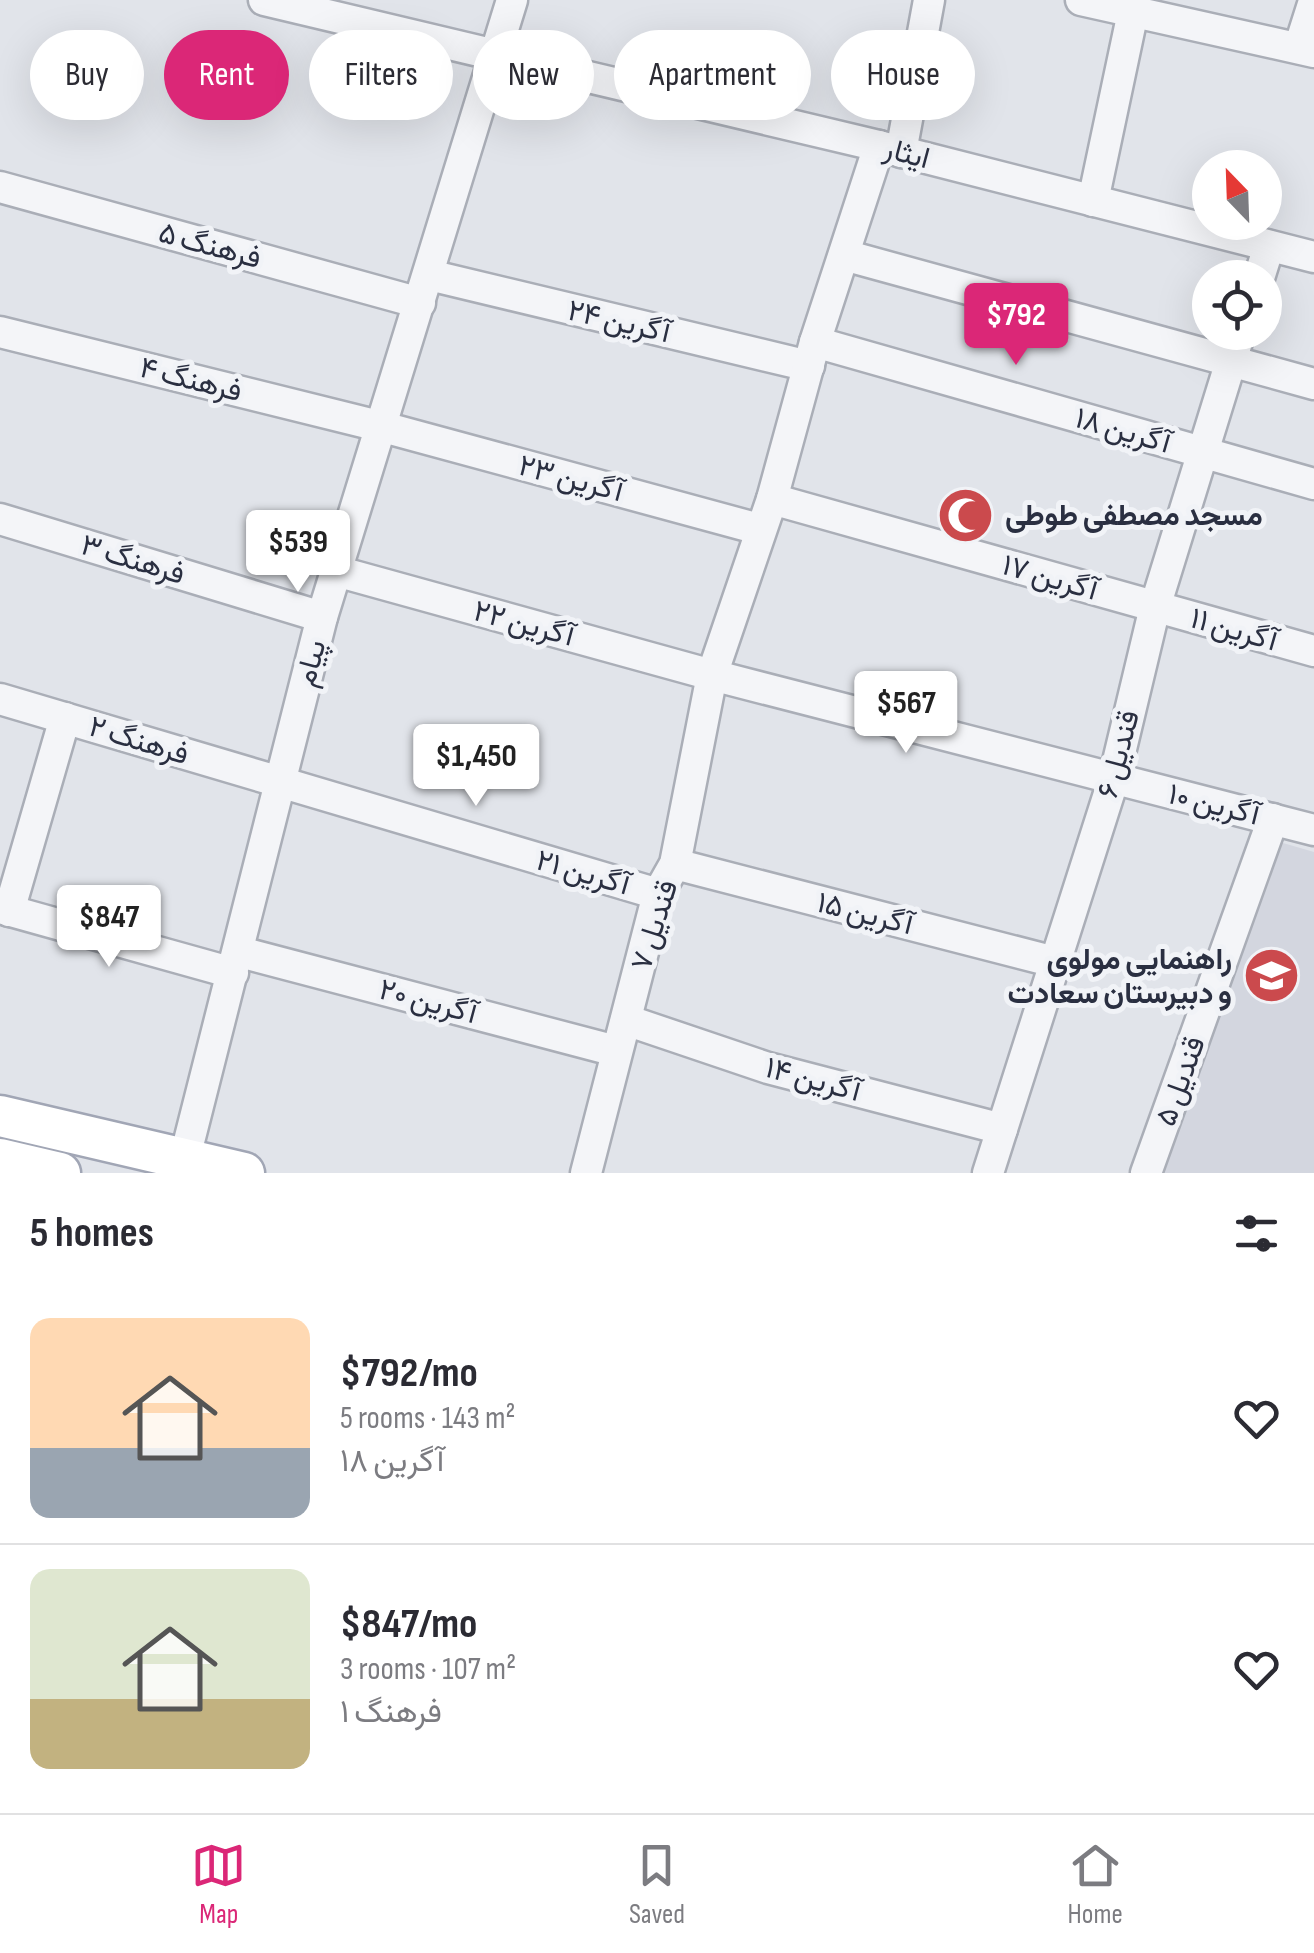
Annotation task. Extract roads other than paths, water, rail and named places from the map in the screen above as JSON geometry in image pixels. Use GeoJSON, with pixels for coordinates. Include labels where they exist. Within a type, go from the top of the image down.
{"type":"FeatureCollection","features":[{"type":"Feature","properties":{"kind":"main road"},"geometry":{"type":"LineString","coordinates":[[0,1116],[183,1167],[244,1173]]}},
{"type":"Feature","properties":{"kind":"main road"},"geometry":{"type":"LineString","coordinates":[[0,1159],[60,1173]]}},
{"type":"Feature","properties":{"kind":"street","name":"ایثار"},"geometry":{"type":"LineString","coordinates":[[264,0],[473,47]]}},
{"type":"Feature","properties":{"kind":"street","name":"پیام"},"geometry":{"type":"LineString","coordinates":[[503,30],[512,0]]}},
{"type":"Feature","properties":{"kind":"street","name":"۷ قندیل"},"geometry":{"type":"LineString","coordinates":[[586,1173],[658,894],[675,864],[712,675],[758,528],[772,498],[844,255],[890,149],[928,0]]}},
{"type":"Feature","properties":{"kind":"street"},"geometry":{"type":"LineString","coordinates":[[1081,0],[1133,12],[1175,10],[1306,50],[1314,1]]}},
{"type":"Feature","properties":{"kind":"street"},"geometry":{"type":"LineString","coordinates":[[1093,201],[1133,12]]}},
{"type":"Feature","properties":{"kind":"street","name":"ایثار"},"geometry":{"type":"LineString","coordinates":[[594,76],[1314,257]]}},
{"type":"Feature","properties":{"kind":"street","name":"پیام"},"geometry":{"type":"LineString","coordinates":[[183,1167],[322,616],[475,120]]}},
{"type":"Feature","properties":{"kind":"street","name":"فرهنگ ۵"},"geometry":{"type":"LineString","coordinates":[[0,187],[424,289]]}},
{"type":"Feature","properties":{"kind":"street"},"geometry":{"type":"LineString","coordinates":[[1264,260],[1269,246]]}},
{"type":"Feature","properties":{"kind":"street"},"geometry":{"type":"LineString","coordinates":[[844,255],[1314,384]]}},
{"type":"Feature","properties":{"kind":"street","name":"آگرین ۲۴"},"geometry":{"type":"LineString","coordinates":[[424,289],[812,354]]}},
{"type":"Feature","properties":{"kind":"street","name":"فرهنگ ۴"},"geometry":{"type":"LineString","coordinates":[[0,332],[383,427]]}},
{"type":"Feature","properties":{"kind":"street","name":"قندیل ۶"},"geometry":{"type":"LineString","coordinates":[[988,1173],[1114,778],[1155,606],[1199,452],[1234,350]]}},
{"type":"Feature","properties":{"kind":"street","name":"آگرین ۱۸"},"geometry":{"type":"LineString","coordinates":[[812,354],[1314,484]]}},
{"type":"Feature","properties":{"kind":"street","name":"آگرین ۲۳"},"geometry":{"type":"LineString","coordinates":[[383,427],[758,528]]}},
{"type":"Feature","properties":{"kind":"street","name":"آگرین ۱۷"},"geometry":{"type":"LineString","coordinates":[[772,498],[1155,606]]}},
{"type":"Feature","properties":{"kind":"street","name":"فرهنگ ۳"},"geometry":{"type":"LineString","coordinates":[[0,520],[322,616]]}},
{"type":"Feature","properties":{"kind":"street","name":"آگرین ۲۲"},"geometry":{"type":"LineString","coordinates":[[336,572],[712,675],[1114,778]]}},
{"type":"Feature","properties":{"kind":"street","name":"آگرین ۱۱"},"geometry":{"type":"LineString","coordinates":[[1155,606],[1314,651]]}},
{"type":"Feature","properties":{"kind":"street","name":"فرهنگ ۲"},"geometry":{"type":"LineString","coordinates":[[0,699],[278,782]]}},
{"type":"Feature","properties":{"kind":"street"},"geometry":{"type":"LineString","coordinates":[[4,910],[65,718]]}},
{"type":"Feature","properties":{"kind":"street","name":"آگرین ۱۰"},"geometry":{"type":"LineString","coordinates":[[1114,778],[1314,830]]}},
{"type":"Feature","properties":{"kind":"street","name":"آگرین ۲۱"},"geometry":{"type":"LineString","coordinates":[[278,782],[658,894]]}},
{"type":"Feature","properties":{"kind":"street","name":"قندیل ۵"},"geometry":{"type":"LineString","coordinates":[[1146,1173],[1273,818]]}},
{"type":"Feature","properties":{"kind":"street","name":"آگرین ۱۵"},"geometry":{"type":"LineString","coordinates":[[675,864],[1056,962]]}},
{"type":"Feature","properties":{"kind":"street","name":"آگرین ۲۰"},"geometry":{"type":"LineString","coordinates":[[4,910],[616,1050]]}},
{"type":"Feature","properties":{"kind":"street","name":"آگرین ۱۴"},"geometry":{"type":"LineString","coordinates":[[626,1020],[768,1068],[1002,1129]]}},
{"type":"Feature","properties":{"kind":"place","name":"مسجد مصطفی طوطی"},"geometry":{"type":"Point","coordinates":[966,515]}},
{"type":"Feature","properties":{"kind":"place","name":"راهنمایی مولوی و دبیرستان سعادت"},"geometry":{"type":"Point","coordinates":[1271,976]}}]}
